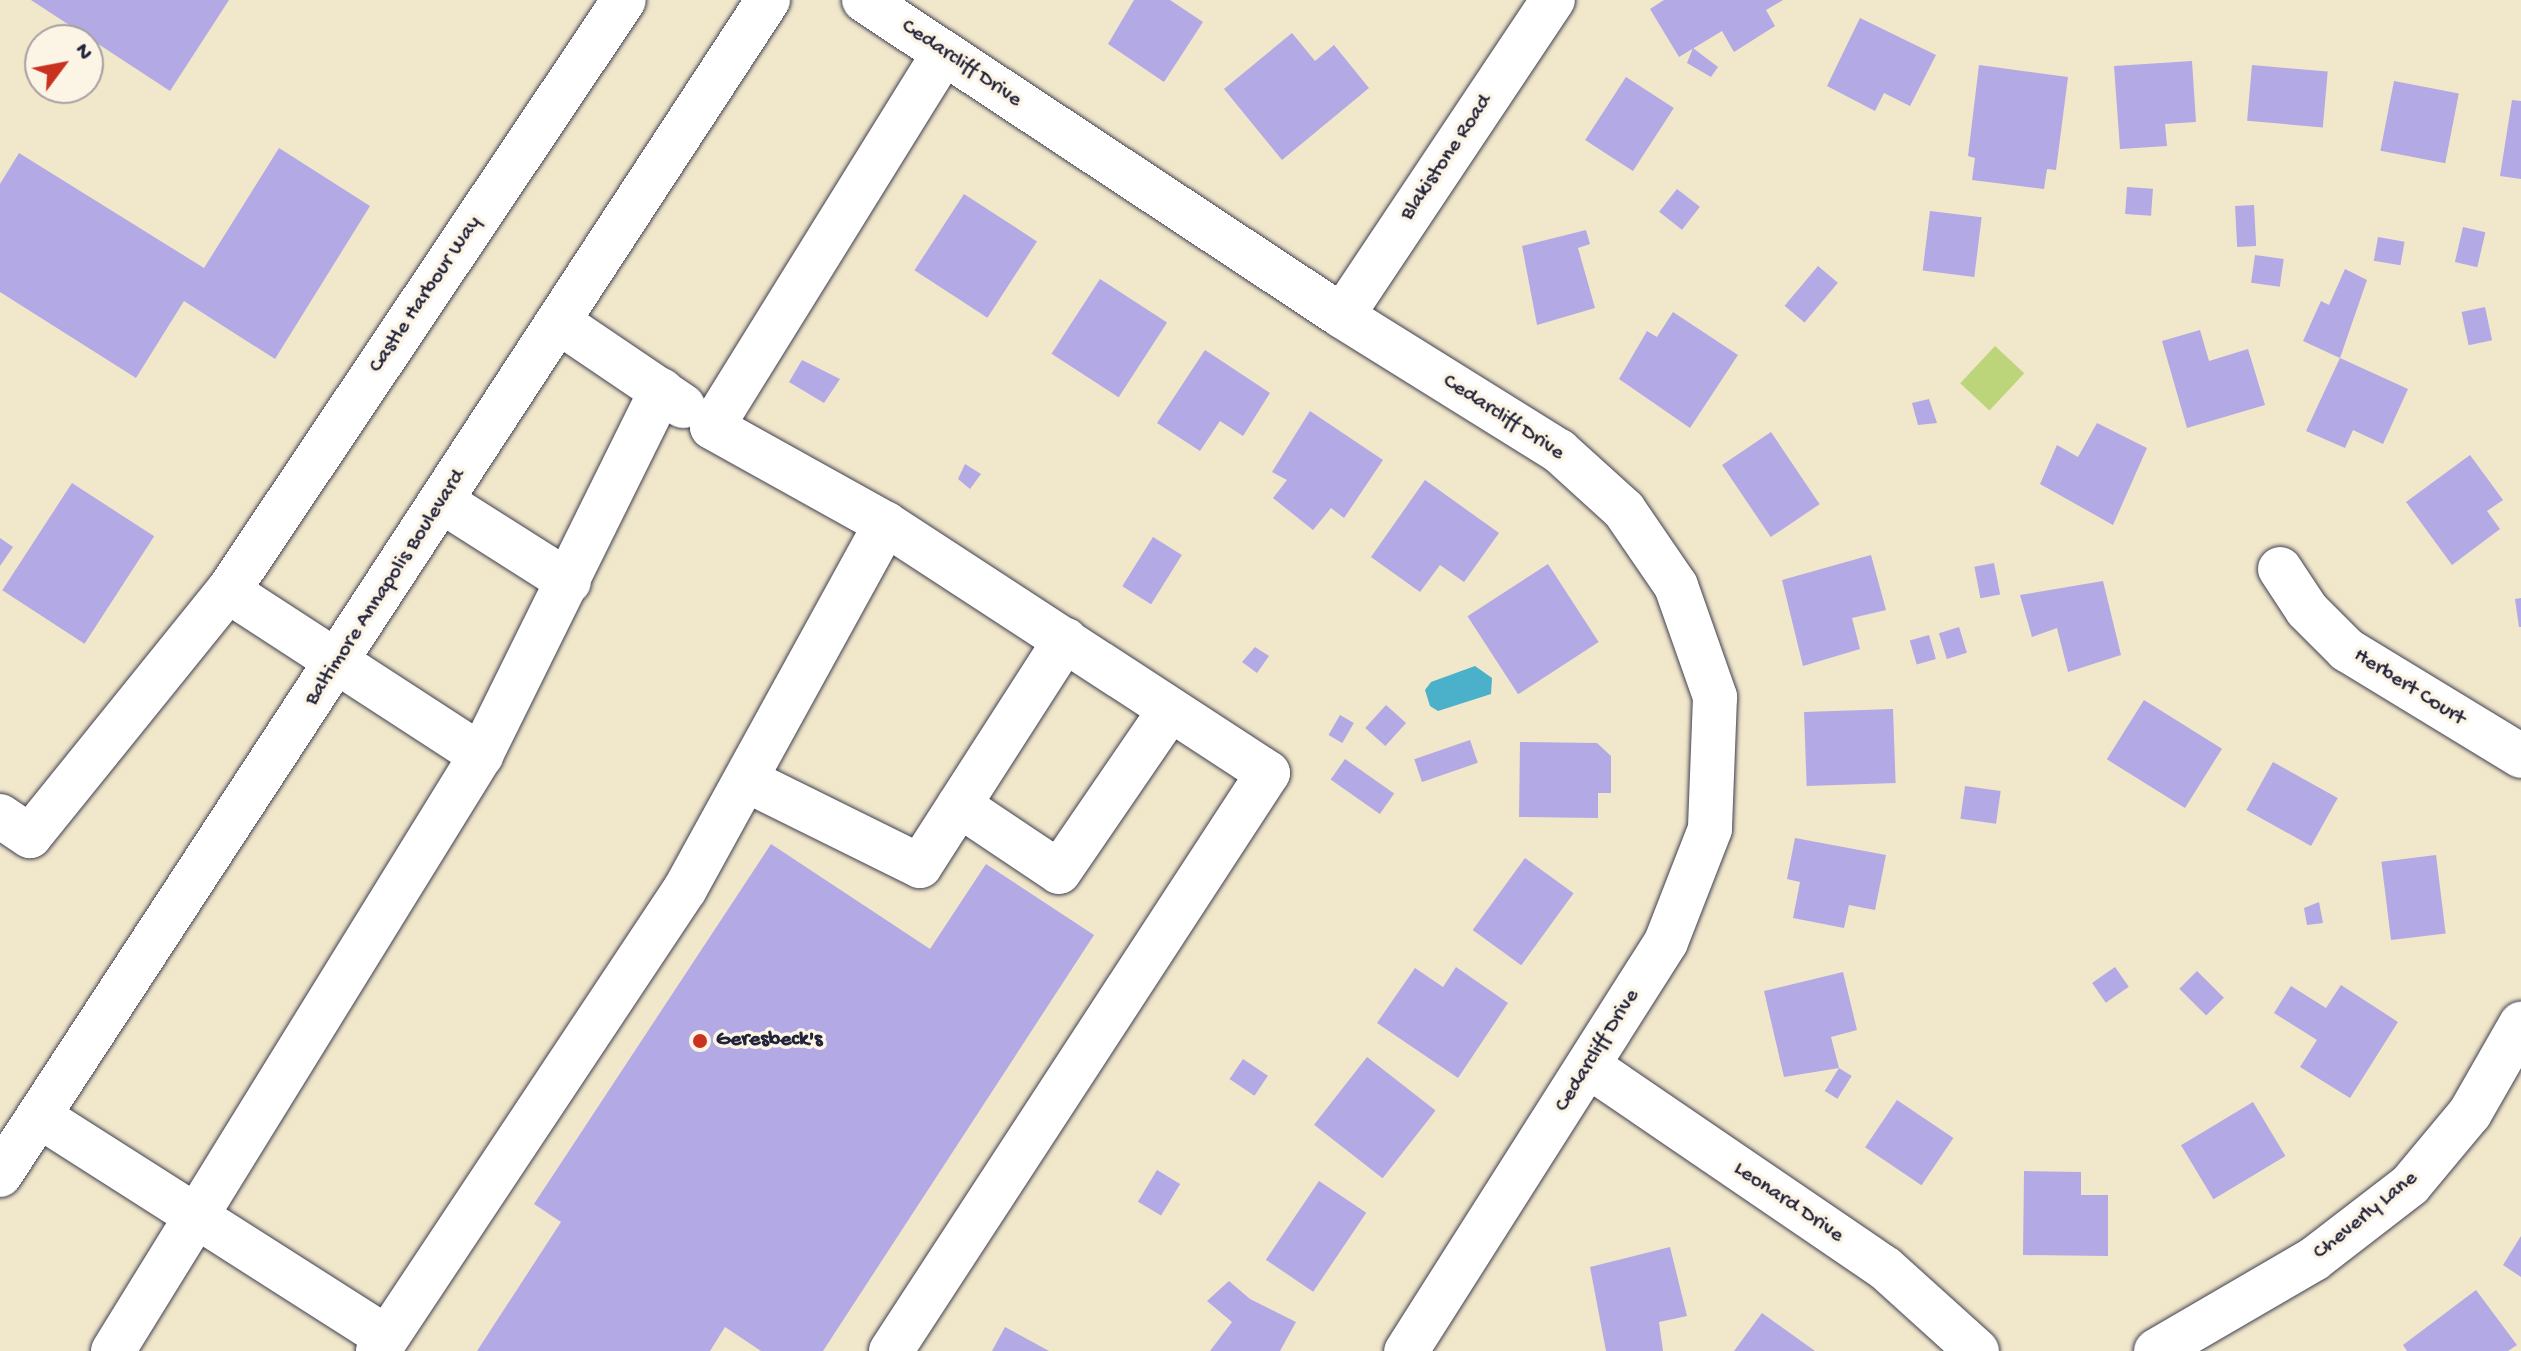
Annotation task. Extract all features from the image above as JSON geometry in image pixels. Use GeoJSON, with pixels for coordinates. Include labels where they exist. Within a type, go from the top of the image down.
{"type":"FeatureCollection","features":[{"type":"Feature","properties":{"kind":"street","name":"Castle Harbour Way"},"geometry":{"type":"LineString","coordinates":[[0,816],[30,836],[228,591],[624,0]]}},
{"type":"Feature","properties":{"kind":"street","name":"Baltimore Annapolis Boulevard"},"geometry":{"type":"LineString","coordinates":[[0,1175],[443,502],[768,0]]}},
{"type":"Feature","properties":{"kind":"street","name":"Cedarcliff Drive"},"geometry":{"type":"LineString","coordinates":[[864,0],[1342,316],[1559,451],[1624,510],[1676,586],[1715,697],[1710,829],[1676,925],[1590,1067],[1406,1351]]}},
{"type":"Feature","properties":{"kind":"street","name":"Blakistone Road"},"geometry":{"type":"LineString","coordinates":[[1342,316],[1553,0]]}},
{"type":"Feature","properties":{"kind":"street"},"geometry":{"type":"LineString","coordinates":[[712,427],[944,53]]}},
{"type":"Feature","properties":{"kind":"street"},"geometry":{"type":"LineString","coordinates":[[559,322],[712,427],[886,524],[1268,773],[891,1351]]}},
{"type":"Feature","properties":{"kind":"street"},"geometry":{"type":"LineString","coordinates":[[113,1351],[481,755],[569,582],[661,390]]}},
{"type":"Feature","properties":{"kind":"street"},"geometry":{"type":"LineString","coordinates":[[443,502],[569,582]]}},
{"type":"Feature","properties":{"kind":"street"},"geometry":{"type":"LineString","coordinates":[[39,1116],[195,1215],[382,1344],[685,889],[886,524]]}},
{"type":"Feature","properties":{"kind":"street","name":"Herbert Court"},"geometry":{"type":"LineString","coordinates":[[2280,569],[2307,610],[2347,650],[2521,756]]}},
{"type":"Feature","properties":{"kind":"street"},"geometry":{"type":"LineString","coordinates":[[228,591],[481,755]]}},
{"type":"Feature","properties":{"kind":"street"},"geometry":{"type":"LineString","coordinates":[[746,780],[920,866],[1065,640]]}},
{"type":"Feature","properties":{"kind":"street"},"geometry":{"type":"LineString","coordinates":[[959,805],[1059,872],[1170,710]]}},
{"type":"Feature","properties":{"kind":"street","name":"Cheverly Lane"},"geometry":{"type":"LineString","coordinates":[[2156,1351],[2314,1259],[2410,1185],[2470,1113],[2521,1024]]}},
{"type":"Feature","properties":{"kind":"street","name":"Leonard Drive"},"geometry":{"type":"LineString","coordinates":[[1590,1067],[1885,1268],[1977,1351]]}},
{"type":"Feature","properties":{"kind":"green space"},"geometry":{"type":"Polygon","coordinates":[[[1995,346],[2024,373],[1989,411],[1960,383],[1995,346]]]}},
{"type":"Feature","properties":{"kind":"water"},"geometry":{"type":"Polygon","coordinates":[[[1475,666],[1492,678],[1491,694],[1438,711],[1430,706],[1425,690],[1431,682],[1475,666]]]}},
{"type":"Feature","properties":{"kind":"building"},"geometry":{"type":"Polygon","coordinates":[[[31,0],[229,0],[170,91],[104,48],[104,24],[68,24],[31,0]]]}},
{"type":"Feature","properties":{"kind":"building"},"geometry":{"type":"Polygon","coordinates":[[[1134,0],[1170,0],[1203,22],[1164,82],[1108,44],[1134,0]]]}},
{"type":"Feature","properties":{"kind":"building"},"geometry":{"type":"Polygon","coordinates":[[[1664,0],[1783,0],[1766,10],[1775,26],[1734,52],[1722,31],[1679,57],[1650,9],[1664,0]]]}},
{"type":"Feature","properties":{"kind":"building"},"geometry":{"type":"Polygon","coordinates":[[[1860,18],[1936,55],[1910,106],[1884,93],[1875,111],[1827,86],[1860,18]]]}},
{"type":"Feature","properties":{"kind":"building"},"geometry":{"type":"Polygon","coordinates":[[[1292,33],[1315,61],[1334,45],[1369,88],[1282,160],[1224,89],[1292,33]]]}},
{"type":"Feature","properties":{"kind":"building"},"geometry":{"type":"Polygon","coordinates":[[[1693,48],[1718,67],[1711,77],[1687,63],[1693,48]]]}},
{"type":"Feature","properties":{"kind":"building"},"geometry":{"type":"Polygon","coordinates":[[[2192,61],[2196,122],[2165,124],[2167,146],[2120,149],[2114,66],[2192,61]]]}},
{"type":"Feature","properties":{"kind":"building"},"geometry":{"type":"Polygon","coordinates":[[[1979,65],[2068,77],[2056,170],[2047,169],[2044,189],[1972,180],[1975,158],[1968,156],[1979,65]]]}},
{"type":"Feature","properties":{"kind":"building"},"geometry":{"type":"Polygon","coordinates":[[[2252,65],[2328,72],[2323,127],[2247,121],[2252,65]]]}},
{"type":"Feature","properties":{"kind":"building"},"geometry":{"type":"Polygon","coordinates":[[[1626,77],[1674,108],[1633,171],[1585,140],[1626,77]]]}},
{"type":"Feature","properties":{"kind":"building"},"geometry":{"type":"Polygon","coordinates":[[[2394,81],[2459,94],[2445,163],[2380,151],[2394,81]]]}},
{"type":"Feature","properties":{"kind":"building"},"geometry":{"type":"Polygon","coordinates":[[[2512,100],[2521,101],[2521,179],[2500,176],[2512,100]]]}},
{"type":"Feature","properties":{"kind":"building"},"geometry":{"type":"Polygon","coordinates":[[[279,148],[370,206],[275,359],[184,301],[136,378],[0,292],[0,184],[19,153],[204,268],[279,148]]]}},
{"type":"Feature","properties":{"kind":"building"},"geometry":{"type":"Polygon","coordinates":[[[2127,187],[2153,189],[2151,216],[2125,214],[2127,187]]]}},
{"type":"Feature","properties":{"kind":"building"},"geometry":{"type":"Polygon","coordinates":[[[1677,189],[1700,207],[1682,230],[1659,212],[1677,189]]]}},
{"type":"Feature","properties":{"kind":"building"},"geometry":{"type":"Polygon","coordinates":[[[964,194],[1037,241],[987,318],[914,270],[964,194]]]}},
{"type":"Feature","properties":{"kind":"building"},"geometry":{"type":"Polygon","coordinates":[[[2254,205],[2256,246],[2237,247],[2235,206],[2254,205]]]}},
{"type":"Feature","properties":{"kind":"building"},"geometry":{"type":"Polygon","coordinates":[[[1930,211],[1982,217],[1974,277],[1923,271],[1930,211]]]}},
{"type":"Feature","properties":{"kind":"building"},"geometry":{"type":"Polygon","coordinates":[[[2463,227],[2485,232],[2477,267],[2455,262],[2463,227]]]}},
{"type":"Feature","properties":{"kind":"building"},"geometry":{"type":"Polygon","coordinates":[[[1586,230],[1590,244],[1578,248],[1595,308],[1537,325],[1522,246],[1586,230]]]}},
{"type":"Feature","properties":{"kind":"building"},"geometry":{"type":"Polygon","coordinates":[[[2378,237],[2405,242],[2400,265],[2374,261],[2378,237]]]}},
{"type":"Feature","properties":{"kind":"building"},"geometry":{"type":"Polygon","coordinates":[[[2255,255],[2284,259],[2280,287],[2251,283],[2255,255]]]}},
{"type":"Feature","properties":{"kind":"building"},"geometry":{"type":"Polygon","coordinates":[[[1818,266],[1838,283],[1804,323],[1785,306],[1818,266]]]}},
{"type":"Feature","properties":{"kind":"building"},"geometry":{"type":"Polygon","coordinates":[[[2345,269],[2367,280],[2340,358],[2303,341],[2321,301],[2329,305],[2345,269]]]}},
{"type":"Feature","properties":{"kind":"building"},"geometry":{"type":"Polygon","coordinates":[[[1100,279],[1167,323],[1119,397],[1052,354],[1100,279]]]}},
{"type":"Feature","properties":{"kind":"building"},"geometry":{"type":"Polygon","coordinates":[[[2485,307],[2492,340],[2469,345],[2462,312],[2485,307]]]}},
{"type":"Feature","properties":{"kind":"building"},"geometry":{"type":"Polygon","coordinates":[[[1673,312],[1738,355],[1690,428],[1619,379],[1647,331],[1657,337],[1673,312]]]}},
{"type":"Feature","properties":{"kind":"building"},"geometry":{"type":"Polygon","coordinates":[[[2200,330],[2209,361],[2248,349],[2265,405],[2187,428],[2162,341],[2200,330]]]}},
{"type":"Feature","properties":{"kind":"building"},"geometry":{"type":"Polygon","coordinates":[[[1205,350],[1270,393],[1243,436],[1220,421],[1200,451],[1157,423],[1205,350]]]}},
{"type":"Feature","properties":{"kind":"building"},"geometry":{"type":"Polygon","coordinates":[[[2340,358],[2408,389],[2383,444],[2353,430],[2345,448],[2306,431],[2340,358]]]}},
{"type":"Feature","properties":{"kind":"building"},"geometry":{"type":"Polygon","coordinates":[[[802,360],[840,379],[824,403],[789,382],[802,360]]]}},
{"type":"Feature","properties":{"kind":"building"},"geometry":{"type":"Polygon","coordinates":[[[1929,399],[1937,423],[1918,425],[1912,403],[1929,399]]]}},
{"type":"Feature","properties":{"kind":"building"},"geometry":{"type":"Polygon","coordinates":[[[1310,411],[1383,460],[1344,518],[1331,508],[1313,530],[1273,498],[1287,480],[1272,472],[1310,411]]]}},
{"type":"Feature","properties":{"kind":"building"},"geometry":{"type":"Polygon","coordinates":[[[2097,423],[2147,448],[2113,525],[2040,484],[2057,445],[2078,457],[2097,423]]]}},
{"type":"Feature","properties":{"kind":"building"},"geometry":{"type":"Polygon","coordinates":[[[1771,432],[1820,504],[1771,537],[1722,465],[1771,432]]]}},
{"type":"Feature","properties":{"kind":"building"},"geometry":{"type":"Polygon","coordinates":[[[2470,455],[2503,500],[2487,511],[2500,529],[2452,565],[2406,502],[2470,455]]]}},
{"type":"Feature","properties":{"kind":"building"},"geometry":{"type":"Polygon","coordinates":[[[965,464],[981,474],[970,489],[958,479],[965,464]]]}},
{"type":"Feature","properties":{"kind":"building"},"geometry":{"type":"Polygon","coordinates":[[[1425,480],[1499,533],[1464,582],[1440,565],[1420,592],[1371,557],[1425,480]]]}},
{"type":"Feature","properties":{"kind":"building"},"geometry":{"type":"Polygon","coordinates":[[[72,483],[154,536],[84,644],[2,590],[72,483]]]}},
{"type":"Feature","properties":{"kind":"building"},"geometry":{"type":"Polygon","coordinates":[[[1153,537],[1182,555],[1151,604],[1122,586],[1153,537]]]}},
{"type":"Feature","properties":{"kind":"building"},"geometry":{"type":"Polygon","coordinates":[[[0,538],[13,547],[0,566],[0,538]]]}},
{"type":"Feature","properties":{"kind":"building"},"geometry":{"type":"Polygon","coordinates":[[[1871,555],[1886,610],[1852,618],[1860,649],[1803,666],[1782,580],[1871,555]]]}},
{"type":"Feature","properties":{"kind":"building"},"geometry":{"type":"Polygon","coordinates":[[[1994,563],[2000,594],[1980,598],[1974,567],[1994,563]]]}},
{"type":"Feature","properties":{"kind":"building"},"geometry":{"type":"Polygon","coordinates":[[[1548,564],[1599,642],[1518,694],[1467,616],[1548,564]]]}},
{"type":"Feature","properties":{"kind":"building"},"geometry":{"type":"Polygon","coordinates":[[[2103,581],[2121,655],[2068,672],[2057,628],[2032,637],[2020,595],[2103,581]]]}},
{"type":"Feature","properties":{"kind":"building"},"geometry":{"type":"Polygon","coordinates":[[[2521,598],[2521,627],[2519,627],[2515,599],[2521,598]]]}},
{"type":"Feature","properties":{"kind":"building"},"geometry":{"type":"Polygon","coordinates":[[[1959,627],[1967,653],[1947,659],[1939,633],[1959,627]]]}},
{"type":"Feature","properties":{"kind":"building"},"geometry":{"type":"Polygon","coordinates":[[[1929,635],[1936,659],[1917,665],[1910,641],[1929,635]]]}},
{"type":"Feature","properties":{"kind":"building"},"geometry":{"type":"Polygon","coordinates":[[[1255,647],[1269,656],[1257,673],[1242,662],[1255,647]]]}},
{"type":"Feature","properties":{"kind":"building"},"geometry":{"type":"Polygon","coordinates":[[[2144,700],[2222,749],[2185,808],[2107,759],[2144,700]]]}},
{"type":"Feature","properties":{"kind":"building"},"geometry":{"type":"Polygon","coordinates":[[[1386,705],[1406,723],[1385,746],[1365,728],[1386,705]]]}},
{"type":"Feature","properties":{"kind":"building"},"geometry":{"type":"Polygon","coordinates":[[[1893,709],[1896,783],[1807,786],[1804,712],[1893,709]]]}},
{"type":"Feature","properties":{"kind":"building"},"geometry":{"type":"Polygon","coordinates":[[[1340,715],[1354,723],[1342,743],[1328,735],[1340,715]]]}},
{"type":"Feature","properties":{"kind":"building"},"geometry":{"type":"Polygon","coordinates":[[[1470,740],[1478,763],[1422,782],[1414,759],[1470,740]]]}},
{"type":"Feature","properties":{"kind":"building"},"geometry":{"type":"Polygon","coordinates":[[[1520,742],[1597,743],[1611,756],[1611,793],[1598,793],[1598,818],[1519,817],[1520,742]]]}},
{"type":"Feature","properties":{"kind":"building"},"geometry":{"type":"Polygon","coordinates":[[[1345,759],[1394,793],[1380,814],[1331,779],[1345,759]]]}},
{"type":"Feature","properties":{"kind":"building"},"geometry":{"type":"Polygon","coordinates":[[[2273,762],[2338,798],[2311,846],[2246,810],[2273,762]]]}},
{"type":"Feature","properties":{"kind":"building"},"geometry":{"type":"Polygon","coordinates":[[[1965,786],[2001,791],[1996,824],[1960,819],[1965,786]]]}},
{"type":"Feature","properties":{"kind":"building"},"geometry":{"type":"Polygon","coordinates":[[[1795,838],[1886,855],[1875,910],[1849,905],[1844,928],[1793,918],[1800,882],[1787,879],[1795,838]]]}},
{"type":"Feature","properties":{"kind":"building"},"geometry":{"type":"Polygon","coordinates":[[[771,844],[930,949],[986,864],[1094,935],[823,1351],[761,1351],[725,1327],[710,1351],[477,1351],[561,1222],[534,1204],[771,844]]]}},
{"type":"Feature","properties":{"kind":"building"},"geometry":{"type":"Polygon","coordinates":[[[2436,855],[2446,933],[2391,940],[2381,862],[2436,855]]]}},
{"type":"Feature","properties":{"kind":"building"},"geometry":{"type":"Polygon","coordinates":[[[1525,858],[1574,893],[1521,965],[1473,930],[1525,858]]]}},
{"type":"Feature","properties":{"kind":"building"},"geometry":{"type":"Polygon","coordinates":[[[2319,902],[2323,923],[2307,925],[2304,908],[2319,902]]]}},
{"type":"Feature","properties":{"kind":"building"},"geometry":{"type":"Polygon","coordinates":[[[1456,967],[1508,1003],[1458,1078],[1377,1023],[1415,968],[1443,987],[1456,967]]]}},
{"type":"Feature","properties":{"kind":"building"},"geometry":{"type":"Polygon","coordinates":[[[2115,967],[2129,987],[2106,1003],[2092,983],[2115,967]]]}},
{"type":"Feature","properties":{"kind":"building"},"geometry":{"type":"Polygon","coordinates":[[[2197,971],[2224,998],[2206,1016],[2179,989],[2197,971]]]}},
{"type":"Feature","properties":{"kind":"building"},"geometry":{"type":"Polygon","coordinates":[[[1843,972],[1857,1030],[1831,1037],[1839,1068],[1784,1077],[1764,991],[1843,972]]]}},
{"type":"Feature","properties":{"kind":"building"},"geometry":{"type":"Polygon","coordinates":[[[2341,985],[2398,1022],[2350,1098],[2300,1067],[2317,1040],[2274,1013],[2291,986],[2326,1008],[2341,985]]]}},
{"type":"Feature","properties":{"kind":"building"},"geometry":{"type":"Polygon","coordinates":[[[1367,1057],[1436,1111],[1383,1178],[1314,1125],[1367,1057]]]}},
{"type":"Feature","properties":{"kind":"building"},"geometry":{"type":"Polygon","coordinates":[[[1243,1059],[1268,1076],[1254,1096],[1230,1079],[1243,1059]]]}},
{"type":"Feature","properties":{"kind":"building"},"geometry":{"type":"Polygon","coordinates":[[[1839,1068],[1852,1076],[1837,1099],[1825,1091],[1839,1068]]]}},
{"type":"Feature","properties":{"kind":"building"},"geometry":{"type":"Polygon","coordinates":[[[1897,1100],[1953,1138],[1922,1185],[1865,1147],[1897,1100]]]}},
{"type":"Feature","properties":{"kind":"building"},"geometry":{"type":"Polygon","coordinates":[[[2253,1102],[2285,1156],[2213,1199],[2181,1145],[2253,1102]]]}},
{"type":"Feature","properties":{"kind":"building"},"geometry":{"type":"Polygon","coordinates":[[[1157,1170],[1180,1184],[1161,1216],[1138,1202],[1157,1170]]]}},
{"type":"Feature","properties":{"kind":"building"},"geometry":{"type":"Polygon","coordinates":[[[2024,1171],[2081,1172],[2081,1195],[2108,1195],[2108,1256],[2023,1255],[2024,1171]]]}},
{"type":"Feature","properties":{"kind":"building"},"geometry":{"type":"Polygon","coordinates":[[[1319,1181],[1366,1213],[1313,1292],[1266,1260],[1319,1181]]]}},
{"type":"Feature","properties":{"kind":"building"},"geometry":{"type":"Polygon","coordinates":[[[2521,1236],[2521,1277],[2503,1265],[2521,1236]]]}},
{"type":"Feature","properties":{"kind":"building"},"geometry":{"type":"Polygon","coordinates":[[[1670,1247],[1687,1316],[1659,1322],[1663,1351],[1606,1351],[1590,1267],[1670,1247]]]}},
{"type":"Feature","properties":{"kind":"building"},"geometry":{"type":"Polygon","coordinates":[[[1229,1281],[1250,1299],[1296,1322],[1280,1351],[1210,1351],[1232,1322],[1207,1301],[1229,1281]]]}},
{"type":"Feature","properties":{"kind":"building"},"geometry":{"type":"Polygon","coordinates":[[[2476,1290],[2517,1345],[2508,1351],[2407,1351],[2403,1345],[2476,1290]]]}},
{"type":"Feature","properties":{"kind":"building"},"geometry":{"type":"Polygon","coordinates":[[[1762,1313],[1815,1351],[1734,1351],[1762,1313]]]}},
{"type":"Feature","properties":{"kind":"building"},"geometry":{"type":"Polygon","coordinates":[[[1005,1327],[1049,1351],[992,1351],[1005,1327]]]}},
{"type":"Feature","properties":{"kind":"place","name":"Geresbeck's"},"geometry":{"type":"Point","coordinates":[700,1041]}}]}
